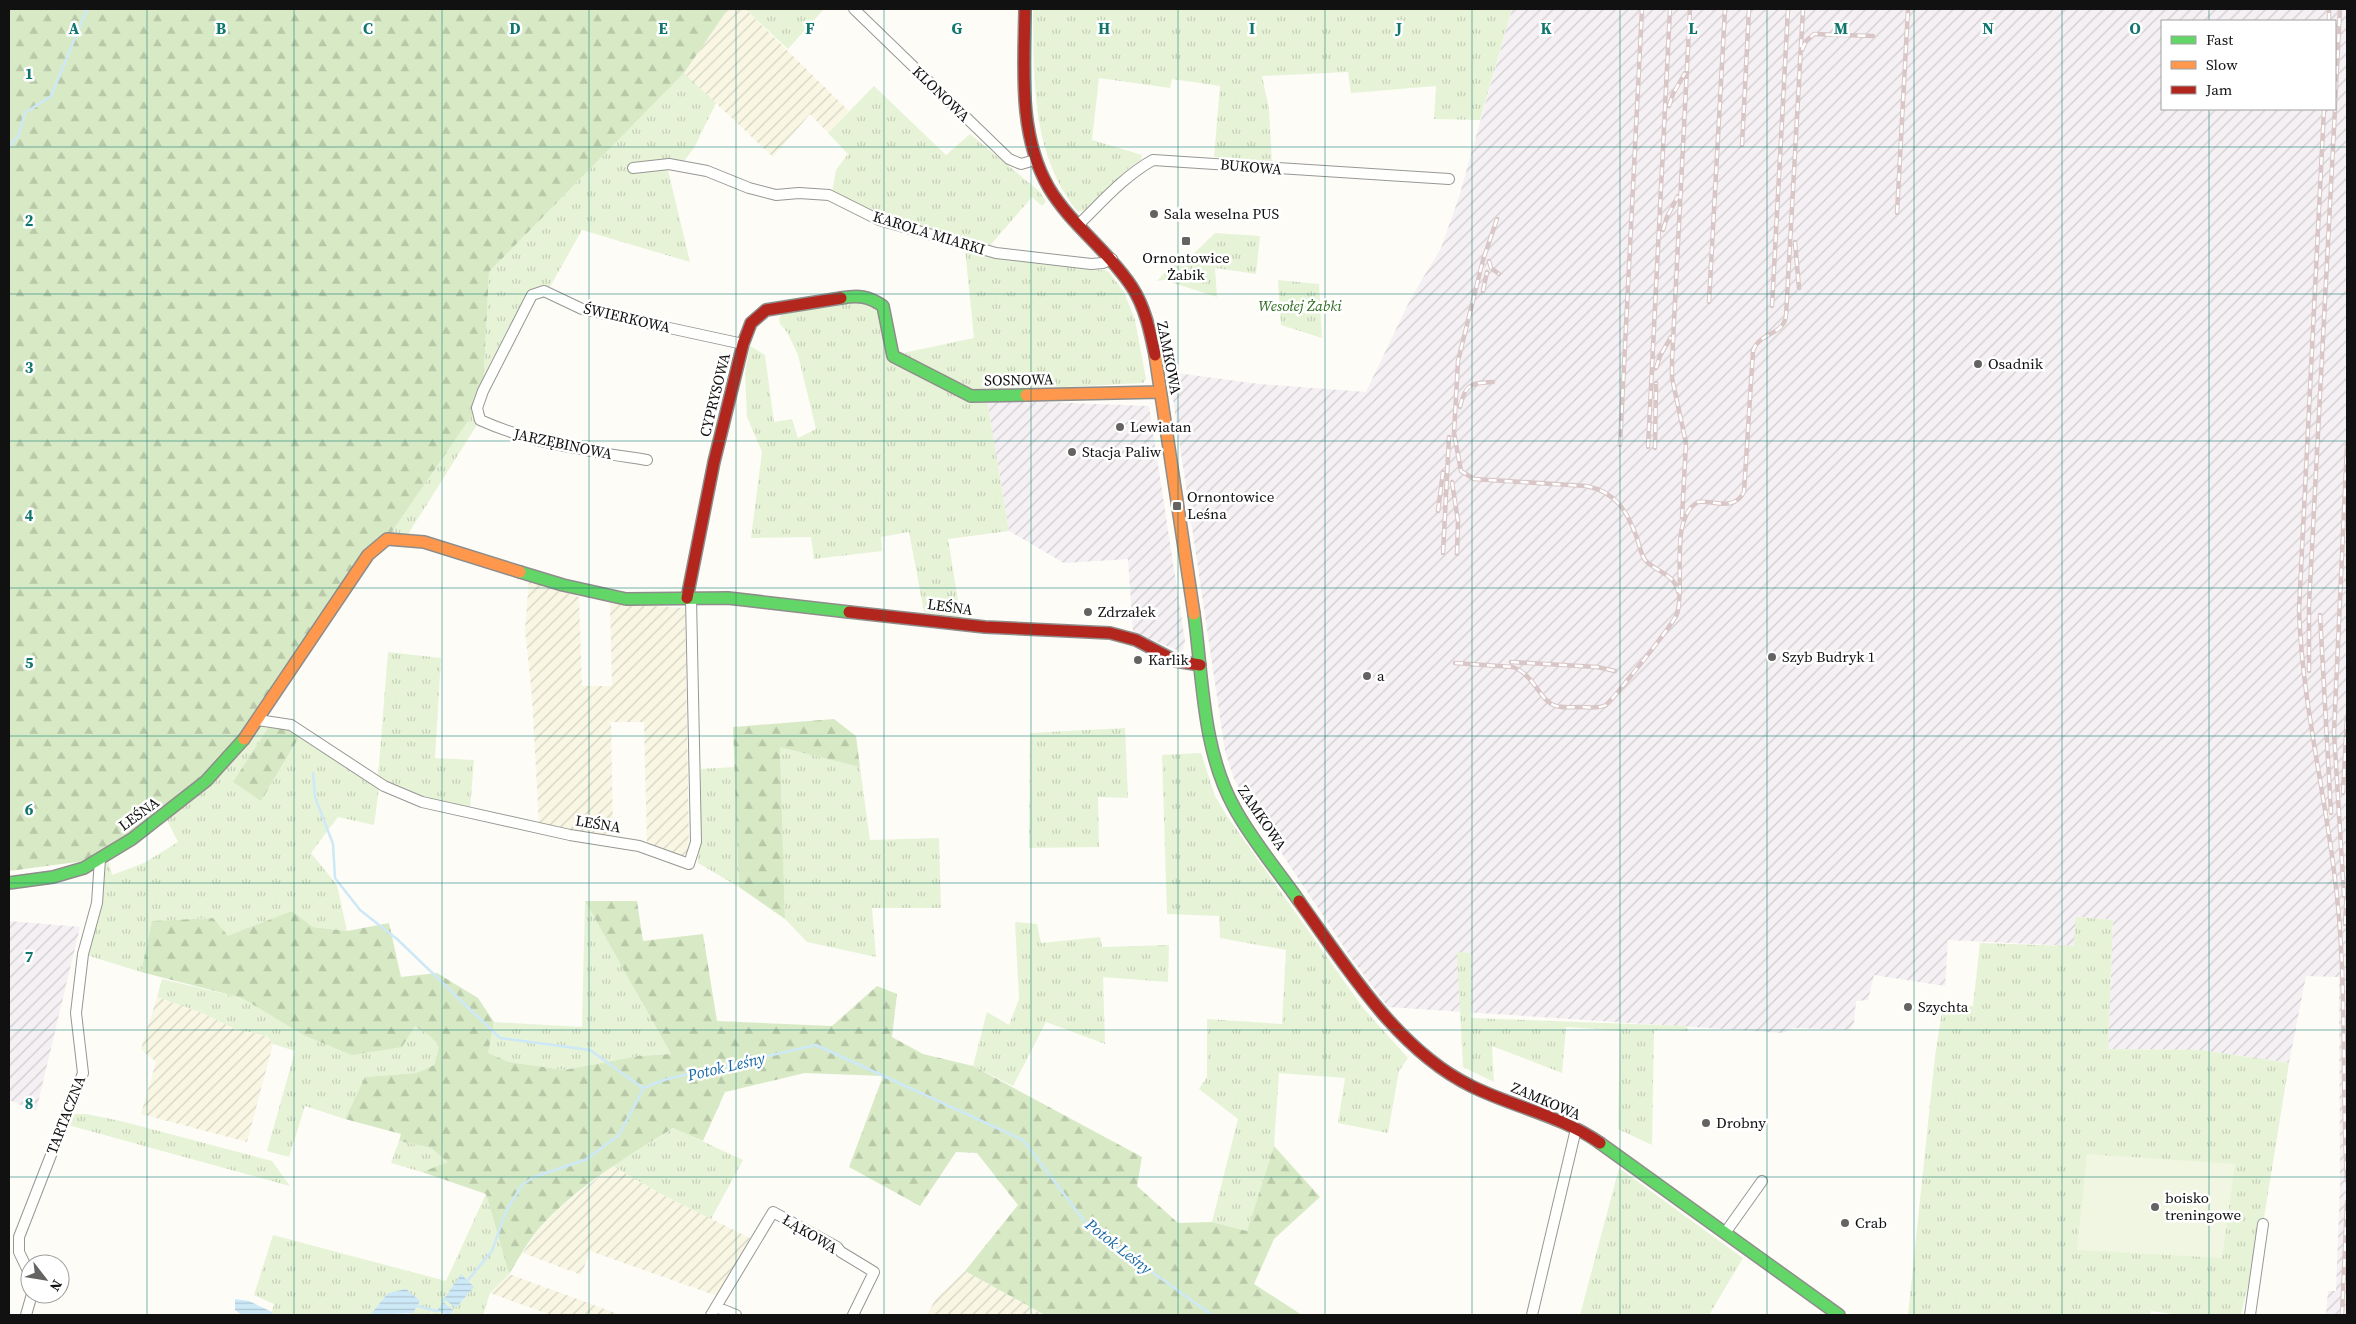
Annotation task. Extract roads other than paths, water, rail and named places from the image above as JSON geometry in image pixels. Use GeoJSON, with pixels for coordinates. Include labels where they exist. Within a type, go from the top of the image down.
{"type":"FeatureCollection","features":[{"type":"Feature","properties":{"kind":"street","name":"KLONOWA"},"geometry":{"type":"LineString","coordinates":[[854,9],[1009,158],[1021,164],[1035,160]]}},
{"type":"Feature","properties":{"kind":"street","name":"ZAMKOWA"},"geometry":{"type":"LineString","coordinates":[[1025,9],[1027,124],[1035,160],[1055,198],[1078,225],[1112,259],[1133,288],[1141,304],[1152,341],[1212,752],[1223,786],[1234,808],[1369,997],[1419,1050],[1460,1080],[1576,1129],[1615,1153],[1839,1315]]}},
{"type":"Feature","properties":{"kind":"street","name":"BUKOWA"},"geometry":{"type":"LineString","coordinates":[[1078,225],[1124,182],[1153,160],[1449,179]]}},
{"type":"Feature","properties":{"kind":"street","name":"KAROLA MIARKI"},"geometry":{"type":"LineString","coordinates":[[633,168],[669,164],[708,171],[749,188],[776,196],[799,193],[829,194],[880,220],[996,253],[1092,264],[1103,264],[1112,259]]}},
{"type":"Feature","properties":{"kind":"street","name":"ŚWIERKOWA"},"geometry":{"type":"LineString","coordinates":[[480,420],[477,408],[483,391],[532,295],[544,290],[582,309],[743,344]]}},
{"type":"Feature","properties":{"kind":"street","name":"CYPRYSOWA"},"geometry":{"type":"LineString","coordinates":[[689,598],[714,462],[743,344],[751,322],[766,310],[860,295],[871,298]]}},
{"type":"Feature","properties":{"kind":"street","name":"SOSNOWA"},"geometry":{"type":"LineString","coordinates":[[871,298],[883,306],[893,356],[971,396],[1160,392]]}},
{"type":"Feature","properties":{"kind":"street","name":"JARZĘBINOWA"},"geometry":{"type":"LineString","coordinates":[[480,420],[506,432],[567,448],[647,460]]}},
{"type":"Feature","properties":{"kind":"street","name":"LEŚNA"},"geometry":{"type":"LineString","coordinates":[[9,882],[70,873],[100,859],[138,834],[206,781],[233,753],[258,720],[368,555],[387,539],[396,538],[424,542],[503,568],[594,593],[626,599],[689,598],[748,600],[985,627],[1110,633],[1136,640],[1176,661],[1200,665]]}},
{"type":"Feature","properties":{"kind":"street","name":"LEŚNA"},"geometry":{"type":"LineString","coordinates":[[258,720],[291,725],[384,786],[422,802],[570,835],[639,846],[690,864],[696,842],[689,598]]}},
{"type":"Feature","properties":{"kind":"street","name":"TARTACZNA"},"geometry":{"type":"LineString","coordinates":[[20,1254],[19,1237],[83,1073],[76,1013],[83,954],[97,903],[100,859]]}},
{"type":"Feature","properties":{"kind":"street"},"geometry":{"type":"LineString","coordinates":[[1532,1315],[1576,1129]]}},
{"type":"Feature","properties":{"kind":"street"},"geometry":{"type":"LineString","coordinates":[[1725,1233],[1762,1181]]}},
{"type":"Feature","properties":{"kind":"street","name":"ŁĄKOWA"},"geometry":{"type":"LineString","coordinates":[[736,1315],[714,1311],[773,1212],[837,1247],[841,1252],[874,1272],[853,1315]]}},
{"type":"Feature","properties":{"kind":"street"},"geometry":{"type":"LineString","coordinates":[[2250,1315],[2263,1224]]}},
{"type":"Feature","properties":{"kind":"water"},"geometry":{"type":"Polygon","coordinates":[[[461,1274],[474,1287],[456,1308],[444,1299],[461,1274]]]}},
{"type":"Feature","properties":{"kind":"water"},"geometry":{"type":"Polygon","coordinates":[[[406,1289],[420,1301],[413,1313],[370,1315],[388,1293],[406,1289]]]}},
{"type":"Feature","properties":{"kind":"water"},"geometry":{"type":"Polygon","coordinates":[[[235,1299],[249,1301],[272,1312],[271,1315],[242,1315],[235,1310],[235,1299]]]}},
{"type":"Feature","properties":{"kind":"water"},"geometry":{"type":"Polygon","coordinates":[[[443,1302],[453,1310],[449,1315],[437,1311],[443,1302]]]}},
{"type":"Feature","properties":{"kind":"waterway"},"geometry":{"type":"LineString","coordinates":[[9,147],[18,136],[25,113],[51,96],[87,9]]}},
{"type":"Feature","properties":{"kind":"waterway","name":"Potok Leśny"},"geometry":{"type":"LineString","coordinates":[[313,773],[315,797],[333,844],[335,878],[360,910],[397,939],[500,1038],[590,1050],[643,1088],[667,1079],[816,1045],[1023,1140],[1088,1226],[1212,1315]]}},
{"type":"Feature","properties":{"kind":"waterway"},"geometry":{"type":"LineString","coordinates":[[468,1280],[492,1251],[506,1211],[522,1185],[534,1177],[585,1160],[619,1135],[643,1089]]}},
{"type":"Feature","properties":{"kind":"waterway"},"geometry":{"type":"LineString","coordinates":[[417,1306],[437,1311]]}},
{"type":"Feature","properties":{"kind":"railway"},"geometry":{"type":"LineString","coordinates":[[1620,445],[1642,9]]}},
{"type":"Feature","properties":{"kind":"railway"},"geometry":{"type":"LineString","coordinates":[[1648,447],[1670,9]]}},
{"type":"Feature","properties":{"kind":"railway"},"geometry":{"type":"LineString","coordinates":[[1682,517],[1686,443],[1672,378],[1672,361],[1690,9]]}},
{"type":"Feature","properties":{"kind":"railway"},"geometry":{"type":"LineString","coordinates":[[1709,302],[1725,9]]}},
{"type":"Feature","properties":{"kind":"railway"},"geometry":{"type":"LineString","coordinates":[[1742,145],[1749,9]]}},
{"type":"Feature","properties":{"kind":"railway"},"geometry":{"type":"LineString","coordinates":[[1772,306],[1788,9]]}},
{"type":"Feature","properties":{"kind":"railway"},"geometry":{"type":"LineString","coordinates":[[1455,663],[1513,667],[1527,676],[1545,699],[1556,706],[1593,708],[1606,705],[1644,660],[1677,614],[1680,587],[1681,537],[1683,522],[1689,510],[1698,502],[1723,504],[1735,502],[1744,492],[1753,351],[1760,340],[1780,327],[1786,316],[1803,9]]}},
{"type":"Feature","properties":{"kind":"railway"},"geometry":{"type":"LineString","coordinates":[[1897,213],[1908,9]]}},
{"type":"Feature","properties":{"kind":"railway"},"geometry":{"type":"LineString","coordinates":[[2329,9],[2329,20]]}},
{"type":"Feature","properties":{"kind":"railway"},"geometry":{"type":"LineString","coordinates":[[2336,87],[2340,9]]}},
{"type":"Feature","properties":{"kind":"railway"},"geometry":{"type":"LineString","coordinates":[[1802,50],[1806,41],[1814,34],[1873,36]]}},
{"type":"Feature","properties":{"kind":"railway"},"geometry":{"type":"LineString","coordinates":[[1669,106],[1673,94],[1685,73]]}},
{"type":"Feature","properties":{"kind":"railway"},"geometry":{"type":"LineString","coordinates":[[2324,110],[2299,610],[2304,676],[2334,871],[2338,909],[2343,987],[2347,1181]]}},
{"type":"Feature","properties":{"kind":"railway"},"geometry":{"type":"LineString","coordinates":[[2309,671],[2309,605],[2335,110]]}},
{"type":"Feature","properties":{"kind":"railway"},"geometry":{"type":"LineString","coordinates":[[1663,230],[1667,217],[1678,196]]}},
{"type":"Feature","properties":{"kind":"railway"},"geometry":{"type":"LineString","coordinates":[[1497,219],[1483,260],[1458,361],[1454,433],[1461,471],[1474,479],[1586,486],[1605,493],[1619,504],[1629,519],[1645,560],[1669,577],[1678,592]]}},
{"type":"Feature","properties":{"kind":"railway"},"geometry":{"type":"LineString","coordinates":[[1795,242],[1799,288]]}},
{"type":"Feature","properties":{"kind":"railway"},"geometry":{"type":"LineString","coordinates":[[1489,261],[1491,268],[1499,274]]}},
{"type":"Feature","properties":{"kind":"railway"},"geometry":{"type":"LineString","coordinates":[[1483,291],[1487,272]]}},
{"type":"Feature","properties":{"kind":"railway"},"geometry":{"type":"LineString","coordinates":[[1656,368],[1660,356],[1671,337]]}},
{"type":"Feature","properties":{"kind":"railway"},"geometry":{"type":"LineString","coordinates":[[1460,407],[1464,394],[1470,386],[1493,382]]}},
{"type":"Feature","properties":{"kind":"railway"},"geometry":{"type":"LineString","coordinates":[[1655,448],[1656,383]]}},
{"type":"Feature","properties":{"kind":"railway"},"geometry":{"type":"LineString","coordinates":[[1443,553],[1449,437]]}},
{"type":"Feature","properties":{"kind":"railway"},"geometry":{"type":"LineString","coordinates":[[2344,896],[2334,732],[2347,445]]}},
{"type":"Feature","properties":{"kind":"railway"},"geometry":{"type":"LineString","coordinates":[[1438,511],[1443,472]]}},
{"type":"Feature","properties":{"kind":"railway"},"geometry":{"type":"LineString","coordinates":[[1452,482],[1458,521],[1457,554]]}},
{"type":"Feature","properties":{"kind":"railway"},"geometry":{"type":"LineString","coordinates":[[2320,615],[2331,813]]}},
{"type":"Feature","properties":{"kind":"railway"},"geometry":{"type":"LineString","coordinates":[[1511,662],[1597,667],[1615,671]]}},
{"type":"Feature","properties":{"kind":"railway"},"geometry":{"type":"LineString","coordinates":[[2343,793],[2347,716]]}},
{"type":"Feature","properties":{"kind":"railway"},"geometry":{"type":"LineString","coordinates":[[2345,924],[2347,889]]}},
{"type":"Feature","properties":{"kind":"railway"},"geometry":{"type":"LineString","coordinates":[[2342,1315],[2347,1202]]}},
{"type":"Feature","properties":{"kind":"place","name":"Sala weselna PUS"},"geometry":{"type":"Point","coordinates":[1154,214]}},
{"type":"Feature","properties":{"kind":"place","name":"Ornontowice Żabik"},"geometry":{"type":"Point","coordinates":[1186,241]}},
{"type":"Feature","properties":{"kind":"place","name":"Osadnik"},"geometry":{"type":"Point","coordinates":[1978,364]}},
{"type":"Feature","properties":{"kind":"place","name":"Lewiatan"},"geometry":{"type":"Point","coordinates":[1120,427]}},
{"type":"Feature","properties":{"kind":"place","name":"Stacja Paliw"},"geometry":{"type":"Point","coordinates":[1072,452]}},
{"type":"Feature","properties":{"kind":"place","name":"Ornontowice Leśna"},"geometry":{"type":"Point","coordinates":[1177,506]}},
{"type":"Feature","properties":{"kind":"place","name":"Zdrzałek"},"geometry":{"type":"Point","coordinates":[1088,612]}},
{"type":"Feature","properties":{"kind":"place","name":"Szyb Budryk 1"},"geometry":{"type":"Point","coordinates":[1772,657]}},
{"type":"Feature","properties":{"kind":"place","name":"Karlik"},"geometry":{"type":"Point","coordinates":[1138,660]}},
{"type":"Feature","properties":{"kind":"place","name":"a"},"geometry":{"type":"Point","coordinates":[1367,676]}},
{"type":"Feature","properties":{"kind":"place","name":"Szychta"},"geometry":{"type":"Point","coordinates":[1908,1007]}},
{"type":"Feature","properties":{"kind":"place","name":"Drobny"},"geometry":{"type":"Point","coordinates":[1706,1123]}},
{"type":"Feature","properties":{"kind":"place","name":"boisko treningowe"},"geometry":{"type":"Point","coordinates":[2155,1207]}},
{"type":"Feature","properties":{"kind":"place","name":"Crab"},"geometry":{"type":"Point","coordinates":[1845,1223]}},
{"type":"Feature","properties":{"kind":"park label","name":"Wesołej Żabki"},"geometry":{"type":"Point","coordinates":[1300,306]}}]}
